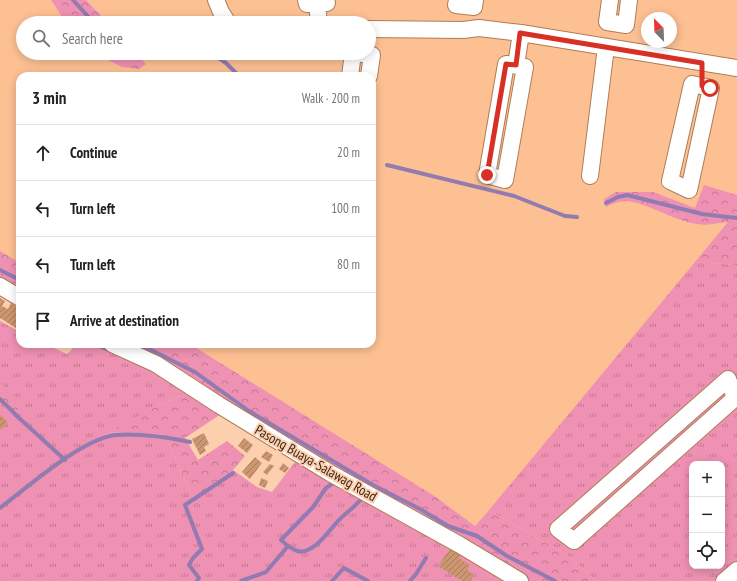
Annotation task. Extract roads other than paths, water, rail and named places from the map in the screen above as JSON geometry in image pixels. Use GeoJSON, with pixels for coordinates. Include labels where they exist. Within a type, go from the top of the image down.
{"type":"FeatureCollection","features":[{"type":"Feature","properties":{"kind":"street"},"geometry":{"type":"LineString","coordinates":[[216,0],[224,16]]}},
{"type":"Feature","properties":{"kind":"street"},"geometry":{"type":"LineString","coordinates":[[610,0],[607,22],[626,25],[629,0]]}},
{"type":"Feature","properties":{"kind":"street"},"geometry":{"type":"LineString","coordinates":[[316,1],[318,16]]}},
{"type":"Feature","properties":{"kind":"street"},"geometry":{"type":"LineString","coordinates":[[463,30],[466,2]]}},
{"type":"Feature","properties":{"kind":"street"},"geometry":{"type":"LineString","coordinates":[[590,176],[609,47],[617,24]]}},
{"type":"Feature","properties":{"kind":"street"},"geometry":{"type":"LineString","coordinates":[[376,29],[463,30],[479,28],[520,33],[737,68]]}},
{"type":"Feature","properties":{"kind":"street"},"geometry":{"type":"LineString","coordinates":[[516,65],[520,33]]}},
{"type":"Feature","properties":{"kind":"street"},"geometry":{"type":"LineString","coordinates":[[352,72],[356,60]]}},
{"type":"Feature","properties":{"kind":"street"},"geometry":{"type":"LineString","coordinates":[[370,72],[371,60]]}},
{"type":"Feature","properties":{"kind":"street"},"geometry":{"type":"LineString","coordinates":[[702,63],[702,86]]}},
{"type":"Feature","properties":{"kind":"street"},"geometry":{"type":"LineString","coordinates":[[506,64],[516,65],[525,67],[505,180],[487,175],[506,64]]}},
{"type":"Feature","properties":{"kind":"street"},"geometry":{"type":"LineString","coordinates":[[692,84],[702,86],[710,88],[689,190],[670,181],[692,84]]}},
{"type":"Feature","properties":{"kind":"street"},"geometry":{"type":"LineString","coordinates":[[0,286],[16,296]]}},
{"type":"Feature","properties":{"kind":"street","name":"Pasong Buaya-Salawag Road"},"geometry":{"type":"LineString","coordinates":[[121,348],[156,364],[219,406],[330,473],[460,545],[520,581]]}},
{"type":"Feature","properties":{"kind":"street"},"geometry":{"type":"LineString","coordinates":[[728,379],[734,387],[735,398],[574,541],[558,528],[728,379]]}},
{"type":"Feature","properties":{"kind":"street"},"geometry":{"type":"LineString","coordinates":[[724,581],[737,570]]}},
{"type":"Feature","properties":{"kind":"waterway"},"geometry":{"type":"LineString","coordinates":[[73,0],[88,16]]}},
{"type":"Feature","properties":{"kind":"waterway"},"geometry":{"type":"LineString","coordinates":[[222,60],[235,72]]}},
{"type":"Feature","properties":{"kind":"waterway"},"geometry":{"type":"LineString","coordinates":[[387,165],[514,196],[565,216],[577,217]]}},
{"type":"Feature","properties":{"kind":"waterway"},"geometry":{"type":"LineString","coordinates":[[606,203],[618,197],[627,195],[702,214],[737,218]]}},
{"type":"Feature","properties":{"kind":"waterway"},"geometry":{"type":"LineString","coordinates":[[0,270],[16,278]]}},
{"type":"Feature","properties":{"kind":"waterway"},"geometry":{"type":"LineString","coordinates":[[104,348],[109,350]]}},
{"type":"Feature","properties":{"kind":"waterway"},"geometry":{"type":"LineString","coordinates":[[147,348],[195,372],[249,411],[373,485],[420,509],[448,526],[477,536],[507,556],[555,581]]}},
{"type":"Feature","properties":{"kind":"waterway"},"geometry":{"type":"LineString","coordinates":[[0,399],[65,460]]}},
{"type":"Feature","properties":{"kind":"waterway"},"geometry":{"type":"LineString","coordinates":[[0,508],[71,454],[102,438],[116,435],[144,435],[190,442]]}},
{"type":"Feature","properties":{"kind":"waterway"},"geometry":{"type":"LineString","coordinates":[[197,581],[199,578],[189,565],[193,558],[202,549],[185,505],[233,473]]}},
{"type":"Feature","properties":{"kind":"waterway"},"geometry":{"type":"LineString","coordinates":[[241,581],[266,572],[288,546],[281,540],[313,507],[326,488],[335,482]]}},
{"type":"Feature","properties":{"kind":"waterway"},"geometry":{"type":"LineString","coordinates":[[288,546],[300,551],[310,549],[320,542],[340,519],[362,498]]}},
{"type":"Feature","properties":{"kind":"waterway"},"geometry":{"type":"LineString","coordinates":[[410,581],[426,558]]}},
{"type":"Feature","properties":{"kind":"waterway"},"geometry":{"type":"LineString","coordinates":[[332,581],[344,568],[368,581]]}}]}
